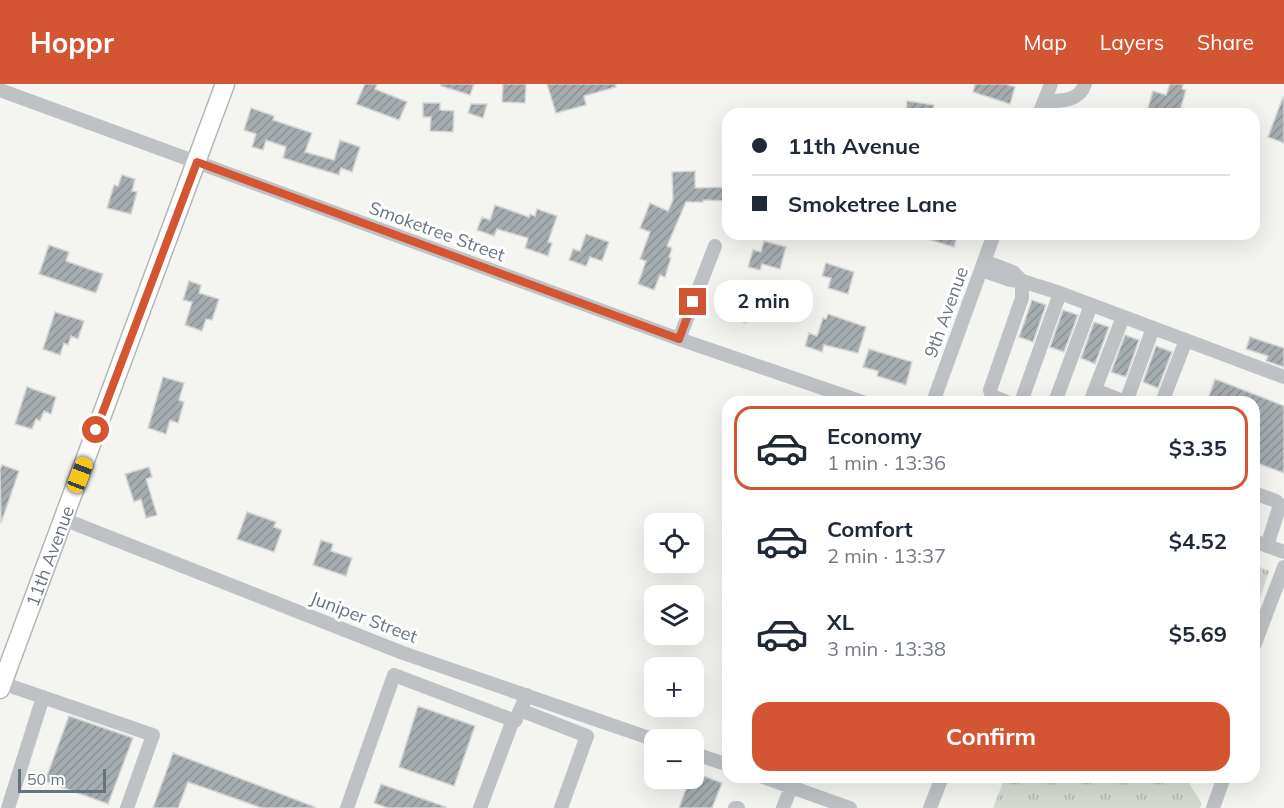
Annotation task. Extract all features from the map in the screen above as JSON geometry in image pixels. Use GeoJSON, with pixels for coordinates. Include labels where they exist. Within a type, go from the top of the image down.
{"type":"FeatureCollection","features":[{"type":"Feature","properties":{"kind":"main road","name":"11th Avenue"},"geometry":{"type":"LineString","coordinates":[[1,686],[7,650],[63,519],[225,84]]}},
{"type":"Feature","properties":{"kind":"street"},"geometry":{"type":"LineString","coordinates":[[1042,108],[1051,84]]}},
{"type":"Feature","properties":{"kind":"street"},"geometry":{"type":"LineString","coordinates":[[1042,108],[1073,98],[1083,90],[1085,84]]}},
{"type":"Feature","properties":{"kind":"street","name":"Smoketree Street"},"geometry":{"type":"LineString","coordinates":[[0,90],[679,339],[845,396]]}},
{"type":"Feature","properties":{"kind":"street","name":"9th Avenue"},"geometry":{"type":"LineString","coordinates":[[935,396],[992,240]]}},
{"type":"Feature","properties":{"kind":"street"},"geometry":{"type":"LineString","coordinates":[[679,339],[715,246]]}},
{"type":"Feature","properties":{"kind":"street"},"geometry":{"type":"LineString","coordinates":[[982,265],[1010,280],[1022,281],[1060,293],[1284,377]]}},
{"type":"Feature","properties":{"kind":"street"},"geometry":{"type":"LineString","coordinates":[[992,396],[990,390],[1023,298],[1022,281]]}},
{"type":"Feature","properties":{"kind":"street"},"geometry":{"type":"LineString","coordinates":[[1023,396],[1060,293]]}},
{"type":"Feature","properties":{"kind":"street"},"geometry":{"type":"LineString","coordinates":[[1057,396],[1091,305]]}},
{"type":"Feature","properties":{"kind":"street"},"geometry":{"type":"LineString","coordinates":[[1092,396],[1123,316]]}},
{"type":"Feature","properties":{"kind":"street"},"geometry":{"type":"LineString","coordinates":[[1127,396],[1153,328]]}},
{"type":"Feature","properties":{"kind":"street"},"geometry":{"type":"LineString","coordinates":[[1164,396],[1186,340]]}},
{"type":"Feature","properties":{"kind":"street"},"geometry":{"type":"LineString","coordinates":[[1260,495],[1276,501],[1280,505],[1261,543],[1284,552]]}},
{"type":"Feature","properties":{"kind":"street","name":"Juniper Street"},"geometry":{"type":"LineString","coordinates":[[63,519],[403,652],[644,736]]}},
{"type":"Feature","properties":{"kind":"street"},"geometry":{"type":"LineString","coordinates":[[1260,630],[1284,567]]}},
{"type":"Feature","properties":{"kind":"street"},"geometry":{"type":"LineString","coordinates":[[346,808],[403,652]]}},
{"type":"Feature","properties":{"kind":"street"},"geometry":{"type":"LineString","coordinates":[[394,675],[587,736],[561,808]]}},
{"type":"Feature","properties":{"kind":"street"},"geometry":{"type":"LineString","coordinates":[[1,686],[43,697],[153,735],[127,808]]}},
{"type":"Feature","properties":{"kind":"street"},"geometry":{"type":"LineString","coordinates":[[480,808],[527,695]]}},
{"type":"Feature","properties":{"kind":"street"},"geometry":{"type":"LineString","coordinates":[[8,808],[43,697]]}},
{"type":"Feature","properties":{"kind":"street"},"geometry":{"type":"LineString","coordinates":[[704,757],[722,763]]}},
{"type":"Feature","properties":{"kind":"street"},"geometry":{"type":"LineString","coordinates":[[783,808],[793,783]]}},
{"type":"Feature","properties":{"kind":"street"},"geometry":{"type":"LineString","coordinates":[[795,783],[850,808]]}},
{"type":"Feature","properties":{"kind":"street"},"geometry":{"type":"LineString","coordinates":[[930,808],[940,783]]}},
{"type":"Feature","properties":{"kind":"street"},"geometry":{"type":"LineString","coordinates":[[1213,808],[1222,783]]}},
{"type":"Feature","properties":{"kind":"green space"},"geometry":{"type":"Polygon","coordinates":[[[1260,567],[1269,571],[1260,598],[1260,567]]]}},
{"type":"Feature","properties":{"kind":"green space"},"geometry":{"type":"Polygon","coordinates":[[[1003,783],[1189,783],[1202,804],[1200,808],[993,808],[1003,783]]]}},
{"type":"Feature","properties":{"kind":"building"},"geometry":{"type":"Polygon","coordinates":[[[365,84],[377,84],[375,89],[407,102],[399,120],[356,104],[365,84]]]}},
{"type":"Feature","properties":{"kind":"building"},"geometry":{"type":"Polygon","coordinates":[[[441,84],[474,84],[470,95],[441,86],[441,84]]]}},
{"type":"Feature","properties":{"kind":"building"},"geometry":{"type":"Polygon","coordinates":[[[503,84],[526,84],[525,103],[502,102],[503,84]]]}},
{"type":"Feature","properties":{"kind":"building"},"geometry":{"type":"Polygon","coordinates":[[[547,84],[615,84],[616,87],[584,96],[586,105],[556,113],[547,84]]]}},
{"type":"Feature","properties":{"kind":"building"},"geometry":{"type":"Polygon","coordinates":[[[975,84],[1005,84],[1015,87],[1010,104],[973,92],[975,84]]]}},
{"type":"Feature","properties":{"kind":"building"},"geometry":{"type":"Polygon","coordinates":[[[1170,84],[1183,84],[1182,89],[1186,90],[1181,108],[1148,108],[1153,91],[1166,95],[1170,84]]]}},
{"type":"Feature","properties":{"kind":"building"},"geometry":{"type":"Polygon","coordinates":[[[1284,97],[1284,143],[1268,137],[1284,97]]]}},
{"type":"Feature","properties":{"kind":"building"},"geometry":{"type":"Polygon","coordinates":[[[907,101],[934,105],[933,108],[906,108],[907,101]]]}},
{"type":"Feature","properties":{"kind":"building"},"geometry":{"type":"Polygon","coordinates":[[[423,103],[440,103],[440,110],[454,111],[453,132],[430,131],[431,117],[423,117],[423,103]]]}},
{"type":"Feature","properties":{"kind":"building"},"geometry":{"type":"Polygon","coordinates":[[[471,104],[487,104],[483,118],[468,113],[471,104]]]}},
{"type":"Feature","properties":{"kind":"building"},"geometry":{"type":"Polygon","coordinates":[[[251,108],[274,116],[273,120],[312,133],[305,152],[334,160],[340,140],[360,147],[352,172],[341,168],[339,175],[283,158],[286,147],[266,140],[263,150],[252,147],[256,134],[244,130],[251,108]]]}},
{"type":"Feature","properties":{"kind":"building"},"geometry":{"type":"Polygon","coordinates":[[[695,171],[695,188],[722,187],[722,201],[686,202],[667,246],[672,248],[665,277],[660,275],[654,290],[638,284],[646,261],[640,259],[650,232],[640,228],[650,203],[668,211],[673,200],[672,172],[695,171]]]}},
{"type":"Feature","properties":{"kind":"building"},"geometry":{"type":"Polygon","coordinates":[[[122,175],[135,179],[132,191],[137,192],[131,214],[107,208],[114,185],[118,186],[122,175]]]}},
{"type":"Feature","properties":{"kind":"building"},"geometry":{"type":"Polygon","coordinates":[[[495,205],[529,217],[530,214],[535,216],[537,209],[557,216],[548,242],[552,243],[548,256],[525,248],[528,238],[497,229],[494,236],[477,230],[482,217],[490,220],[495,205]]]}},
{"type":"Feature","properties":{"kind":"building"},"geometry":{"type":"Polygon","coordinates":[[[586,234],[609,242],[602,261],[590,257],[586,266],[569,260],[573,249],[580,251],[586,234]]]}},
{"type":"Feature","properties":{"kind":"building"},"geometry":{"type":"Polygon","coordinates":[[[930,240],[956,240],[954,247],[930,240]]]}},
{"type":"Feature","properties":{"kind":"building"},"geometry":{"type":"Polygon","coordinates":[[[764,241],[786,247],[780,269],[762,264],[760,270],[748,267],[753,250],[761,252],[764,241]]]}},
{"type":"Feature","properties":{"kind":"building"},"geometry":{"type":"Polygon","coordinates":[[[49,245],[69,252],[66,261],[103,274],[96,293],[39,274],[49,245]]]}},
{"type":"Feature","properties":{"kind":"building"},"geometry":{"type":"Polygon","coordinates":[[[826,263],[854,272],[848,294],[828,288],[831,278],[822,276],[826,263]]]}},
{"type":"Feature","properties":{"kind":"building"},"geometry":{"type":"Polygon","coordinates":[[[189,281],[201,285],[199,293],[219,299],[212,320],[206,319],[202,331],[185,325],[192,302],[183,300],[189,281]]]}},
{"type":"Feature","properties":{"kind":"building"},"geometry":{"type":"Polygon","coordinates":[[[726,281],[738,286],[737,291],[755,298],[746,323],[726,315],[728,309],[717,305],[726,281]]]}},
{"type":"Feature","properties":{"kind":"building"},"geometry":{"type":"Polygon","coordinates":[[[1032,300],[1046,305],[1033,342],[1019,337],[1032,300]]]}},
{"type":"Feature","properties":{"kind":"building"},"geometry":{"type":"Polygon","coordinates":[[[1063,310],[1078,315],[1064,352],[1050,347],[1063,310]]]}},
{"type":"Feature","properties":{"kind":"building"},"geometry":{"type":"Polygon","coordinates":[[[55,312],[84,321],[78,339],[71,336],[68,345],[64,343],[60,355],[43,349],[55,312]]]}},
{"type":"Feature","properties":{"kind":"building"},"geometry":{"type":"Polygon","coordinates":[[[828,314],[866,327],[858,353],[824,345],[822,352],[805,346],[809,333],[817,336],[823,318],[826,319],[828,314]]]}},
{"type":"Feature","properties":{"kind":"building"},"geometry":{"type":"Polygon","coordinates":[[[1094,322],[1109,327],[1095,364],[1081,358],[1094,322]]]}},
{"type":"Feature","properties":{"kind":"building"},"geometry":{"type":"Polygon","coordinates":[[[1125,335],[1139,340],[1126,377],[1111,372],[1125,335]]]}},
{"type":"Feature","properties":{"kind":"building"},"geometry":{"type":"Polygon","coordinates":[[[1250,337],[1284,348],[1284,367],[1266,361],[1268,356],[1246,349],[1250,337]]]}},
{"type":"Feature","properties":{"kind":"building"},"geometry":{"type":"Polygon","coordinates":[[[1156,346],[1172,352],[1158,388],[1143,382],[1156,346]]]}},
{"type":"Feature","properties":{"kind":"building"},"geometry":{"type":"Polygon","coordinates":[[[869,349],[912,362],[906,385],[877,376],[878,371],[863,367],[869,349]]]}},
{"type":"Feature","properties":{"kind":"building"},"geometry":{"type":"Polygon","coordinates":[[[163,377],[184,383],[179,400],[184,402],[178,423],[170,420],[166,434],[148,428],[163,377]]]}},
{"type":"Feature","properties":{"kind":"building"},"geometry":{"type":"Polygon","coordinates":[[[1215,379],[1258,396],[1209,396],[1215,379]]]}},
{"type":"Feature","properties":{"kind":"building"},"geometry":{"type":"Polygon","coordinates":[[[27,387],[56,397],[51,414],[44,411],[40,421],[36,419],[32,429],[15,424],[27,387]]]}},
{"type":"Feature","properties":{"kind":"building"},"geometry":{"type":"Polygon","coordinates":[[[1260,397],[1284,406],[1284,473],[1260,464],[1260,397]]]}},
{"type":"Feature","properties":{"kind":"building"},"geometry":{"type":"Polygon","coordinates":[[[2,465],[19,471],[1,523],[0,470],[2,465]]]}},
{"type":"Feature","properties":{"kind":"building"},"geometry":{"type":"Polygon","coordinates":[[[149,467],[152,477],[146,479],[157,515],[146,518],[141,499],[134,502],[125,474],[149,467]]]}},
{"type":"Feature","properties":{"kind":"building"},"geometry":{"type":"Polygon","coordinates":[[[247,512],[276,522],[274,527],[282,530],[274,552],[237,539],[247,512]]]}},
{"type":"Feature","properties":{"kind":"building"},"geometry":{"type":"Polygon","coordinates":[[[321,540],[333,544],[331,551],[352,558],[346,576],[313,565],[321,540]]]}},
{"type":"Feature","properties":{"kind":"building"},"geometry":{"type":"Polygon","coordinates":[[[418,706],[475,726],[454,786],[399,767],[418,706]]]}},
{"type":"Feature","properties":{"kind":"building"},"geometry":{"type":"Polygon","coordinates":[[[69,716],[133,738],[108,804],[45,781],[69,716]]]}},
{"type":"Feature","properties":{"kind":"building"},"geometry":{"type":"Polygon","coordinates":[[[173,753],[315,808],[262,808],[188,782],[178,808],[153,808],[173,753]]]}},
{"type":"Feature","properties":{"kind":"building"},"geometry":{"type":"Polygon","coordinates":[[[704,776],[722,783],[712,808],[679,808],[686,789],[704,789],[704,776]]]}},
{"type":"Feature","properties":{"kind":"building"},"geometry":{"type":"Polygon","coordinates":[[[381,784],[446,807],[388,808],[374,803],[381,784]]]}},
{"type":"Feature","properties":{"kind":"route"},"geometry":{"type":"LineString","coordinates":[[96,430],[197,162],[679,339],[693,302]]}}]}
